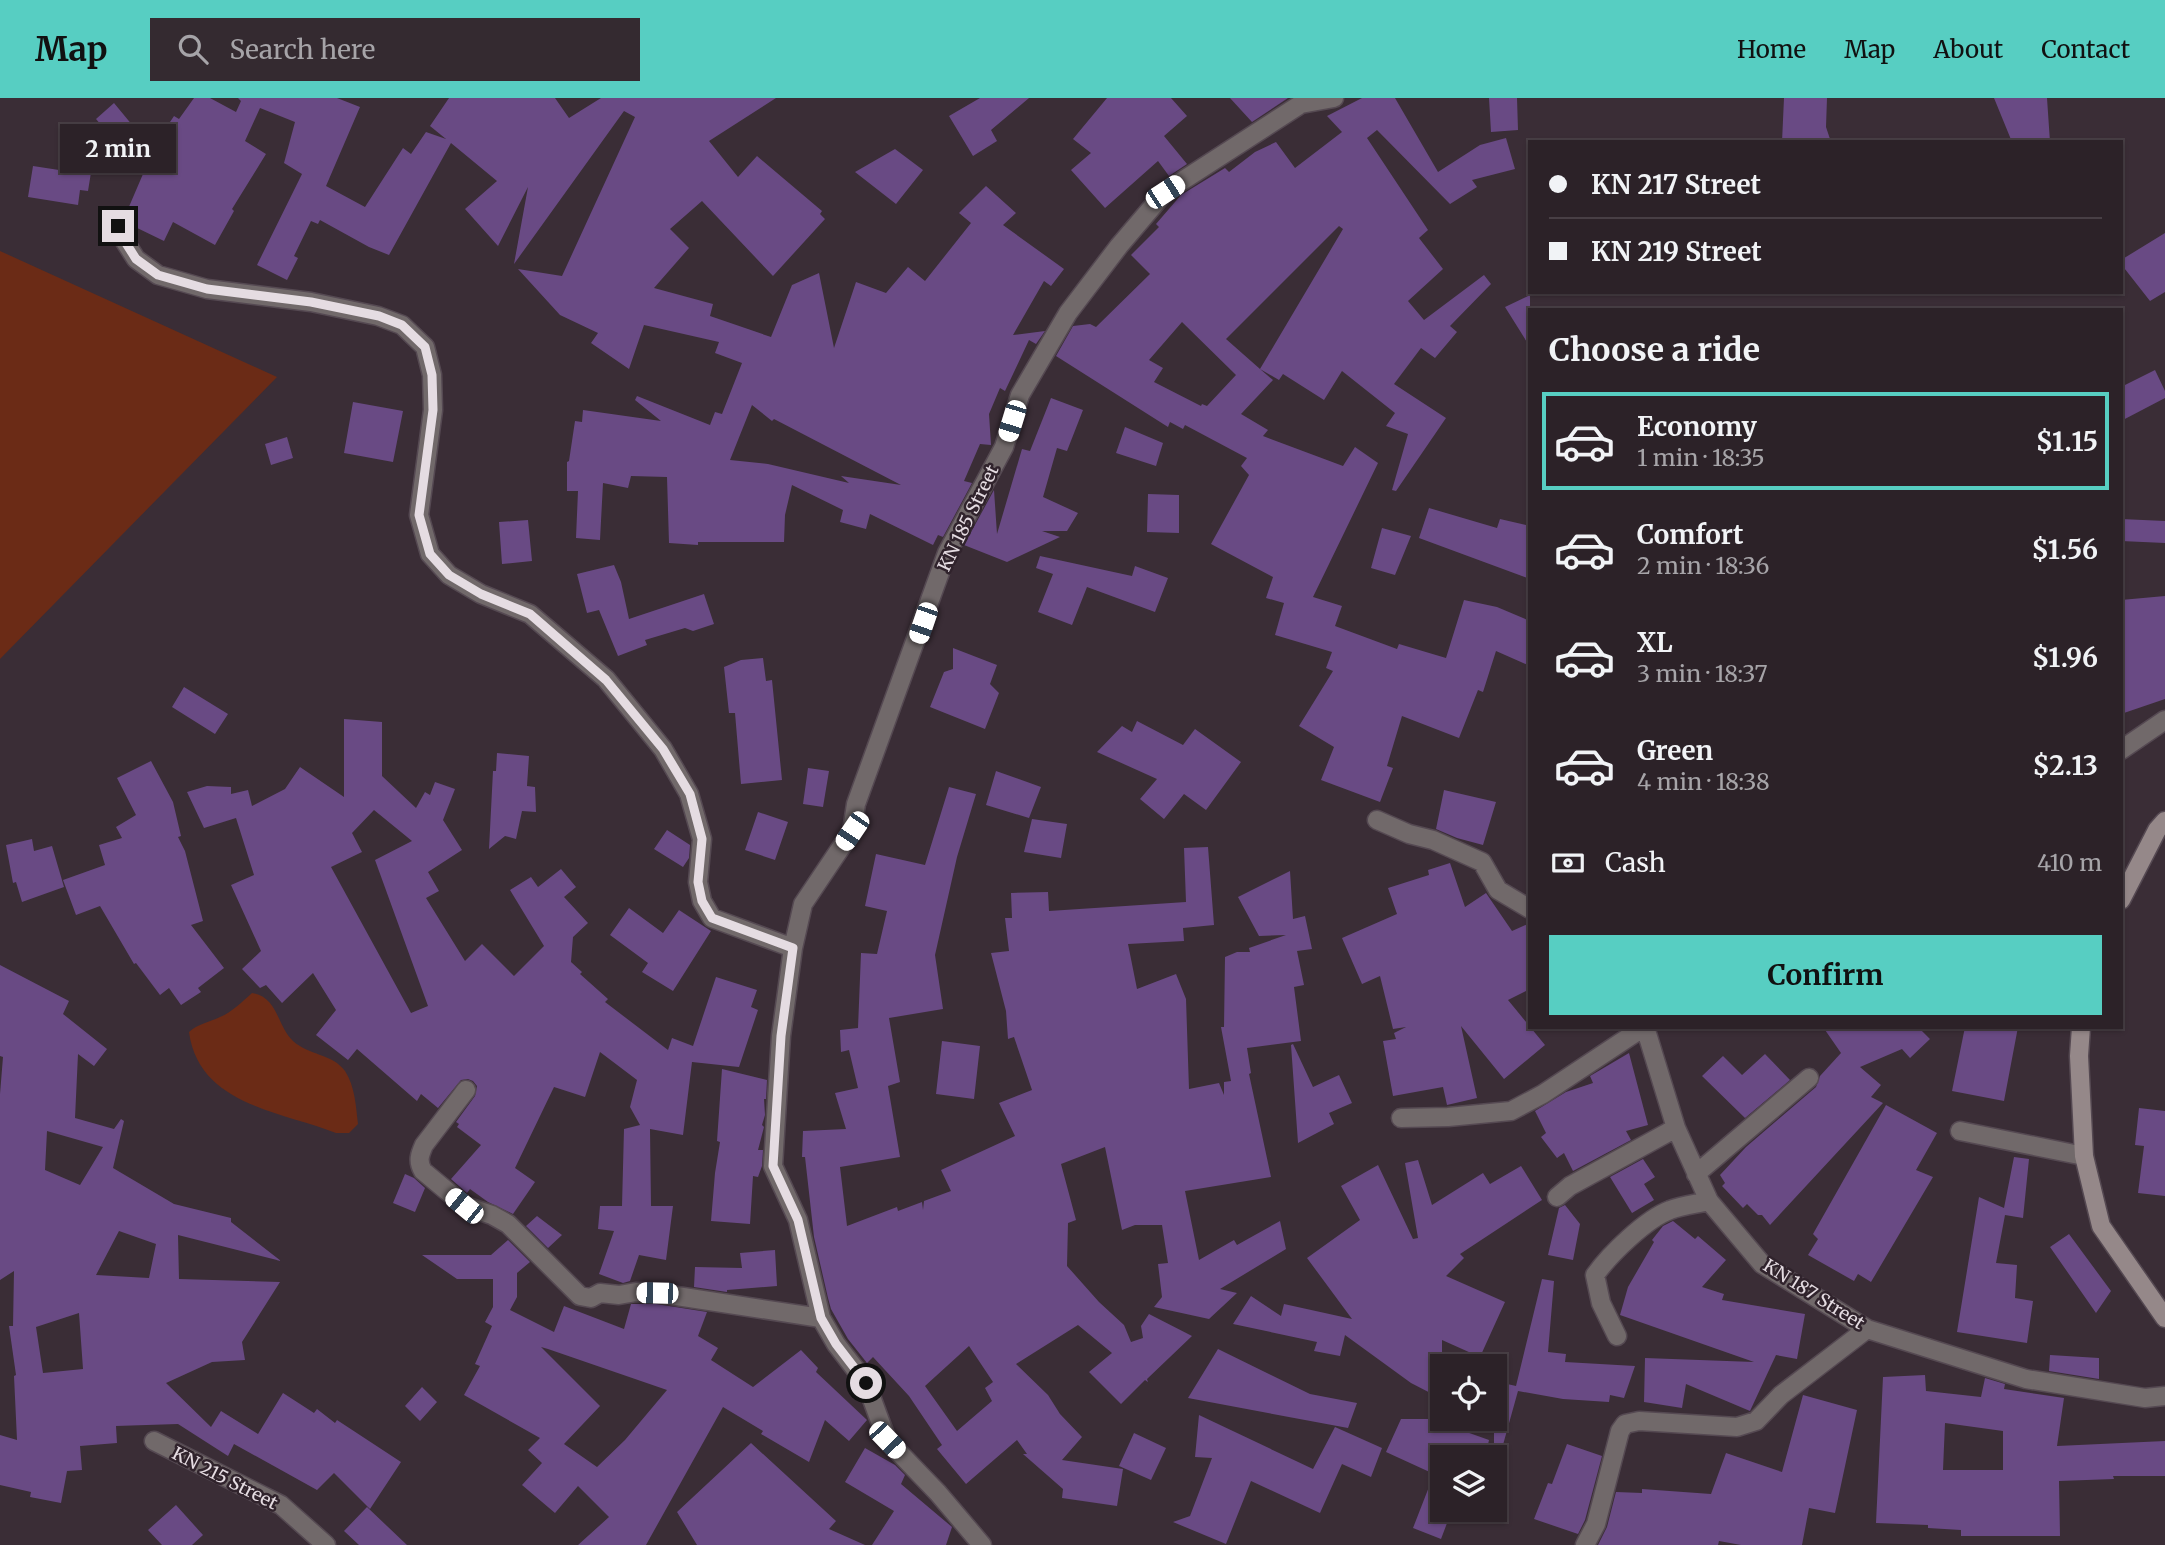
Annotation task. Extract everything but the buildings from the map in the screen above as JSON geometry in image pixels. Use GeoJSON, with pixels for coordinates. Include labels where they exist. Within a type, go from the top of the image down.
{"type":"FeatureCollection","features":[{"type":"Feature","properties":{"kind":"main road"},"geometry":{"type":"LineString","coordinates":[[2123,896],[2157,830],[2165,821]]}},
{"type":"Feature","properties":{"kind":"main road"},"geometry":{"type":"LineString","coordinates":[[2081,1029],[2078,1056],[2084,1156],[2101,1226],[2165,1318]]}},
{"type":"Feature","properties":{"kind":"street","name":"KN 185 Street"},"geometry":{"type":"LineString","coordinates":[[982,1545],[938,1493],[887,1440],[866,1383],[836,1344],[821,1318],[798,1220],[773,1166],[781,1036],[793,948],[803,904],[852,831],[856,804],[947,553],[1004,447],[1020,394],[1068,313],[1119,246],[1165,192],[1301,104],[1334,98]]}},
{"type":"Feature","properties":{"kind":"street"},"geometry":{"type":"LineString","coordinates":[[118,226],[136,259],[158,275],[207,289],[311,302],[379,316],[402,325],[425,347],[432,375],[433,410],[419,515],[430,554],[449,575],[481,594],[530,614],[606,680],[663,749],[690,794],[702,839],[698,882],[702,901],[712,918],[793,948]]}},
{"type":"Feature","properties":{"kind":"street"},"geometry":{"type":"LineString","coordinates":[[2123,749],[2165,720]]}},
{"type":"Feature","properties":{"kind":"street"},"geometry":{"type":"LineString","coordinates":[[1377,820],[1409,834],[1433,840],[1482,862],[1498,890],[1528,908]]}},
{"type":"Feature","properties":{"kind":"street"},"geometry":{"type":"LineString","coordinates":[[1401,1118],[1448,1118],[1511,1111],[1543,1094],[1642,1029]]}},
{"type":"Feature","properties":{"kind":"street","name":"KN 187 Street"},"geometry":{"type":"LineString","coordinates":[[1646,1029],[1676,1128],[1709,1201],[1762,1264],[1867,1329],[2026,1379],[2145,1398],[2165,1396]]}},
{"type":"Feature","properties":{"kind":"street"},"geometry":{"type":"LineString","coordinates":[[1696,1174],[1809,1078]]}},
{"type":"Feature","properties":{"kind":"street"},"geometry":{"type":"LineString","coordinates":[[466,1090],[424,1144],[419,1155],[419,1165],[464,1206],[492,1215],[508,1224],[580,1296],[591,1298],[600,1293],[619,1296],[636,1292],[657,1293],[821,1318]]}},
{"type":"Feature","properties":{"kind":"street"},"geometry":{"type":"LineString","coordinates":[[1557,1197],[1570,1186],[1676,1128]]}},
{"type":"Feature","properties":{"kind":"street"},"geometry":{"type":"LineString","coordinates":[[1960,1131],[2084,1156]]}},
{"type":"Feature","properties":{"kind":"street"},"geometry":{"type":"LineString","coordinates":[[1617,1336],[1601,1303],[1595,1275],[1606,1259],[1635,1233],[1669,1210],[1709,1201]]}},
{"type":"Feature","properties":{"kind":"street"},"geometry":{"type":"LineString","coordinates":[[1585,1545],[1596,1524],[1620,1431],[1625,1424],[1639,1420],[1737,1427],[1756,1420],[1781,1395],[1867,1329]]}},
{"type":"Feature","properties":{"kind":"street","name":"KN 215 Street"},"geometry":{"type":"LineString","coordinates":[[154,1441],[281,1505],[326,1545]]}},
{"type":"Feature","properties":{"kind":"shaded area"},"geometry":{"type":"Polygon","coordinates":[[[0,251],[277,377],[0,659],[0,251]]]}},
{"type":"Feature","properties":{"kind":"shaded area"},"geometry":{"type":"Polygon","coordinates":[[[252,993],[267,1000],[293,1041],[334,1061],[345,1071],[353,1090],[358,1124],[349,1133],[336,1133],[245,1102],[208,1075],[196,1056],[189,1032],[229,1012],[252,993]]]}},
{"type":"Feature","properties":{"kind":"route"},"geometry":{"type":"LineString","coordinates":[[118,226],[136,259],[158,275],[207,289],[311,302],[379,316],[402,325],[425,347],[432,375],[433,410],[419,515],[430,554],[438,566],[449,575],[481,594],[530,614],[606,680],[663,749],[690,794],[702,839],[698,882],[702,901],[712,918],[793,948],[781,1036],[773,1166],[798,1220],[821,1318],[836,1344],[866,1383]]}}]}
